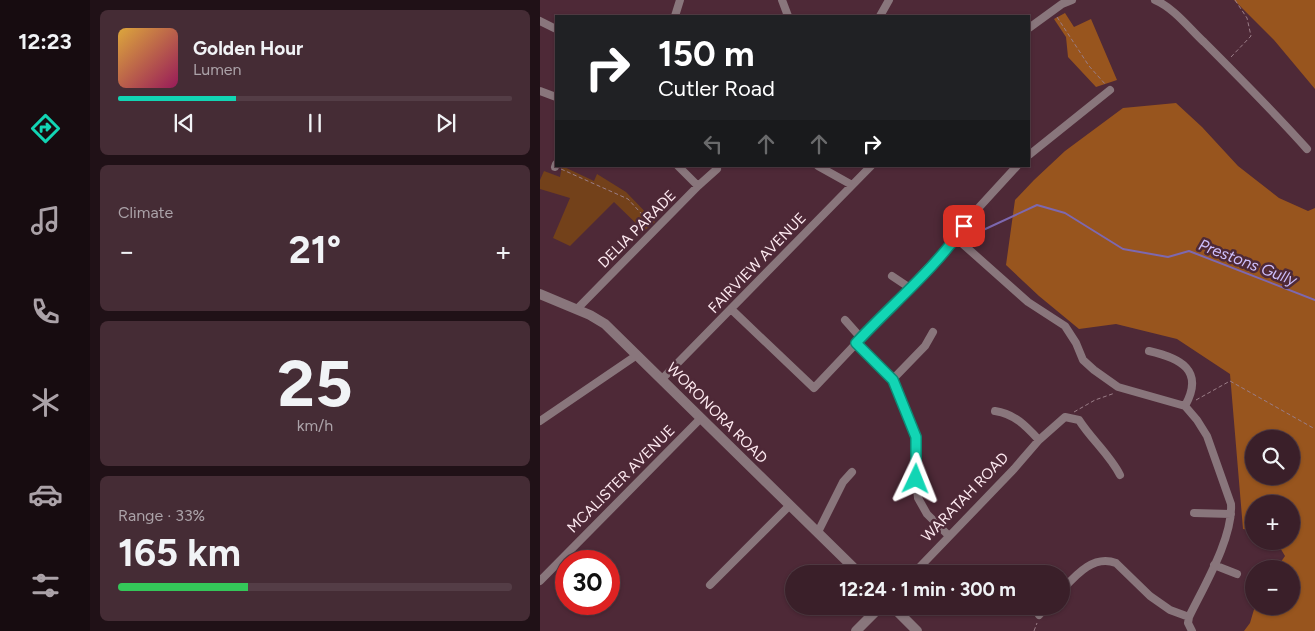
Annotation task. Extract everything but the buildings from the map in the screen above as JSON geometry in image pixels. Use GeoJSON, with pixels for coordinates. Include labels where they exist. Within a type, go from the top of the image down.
{"type":"FeatureCollection","features":[{"type":"Feature","properties":{"kind":"street"},"geometry":{"type":"LineString","coordinates":[[675,15],[680,0]]}},
{"type":"Feature","properties":{"kind":"street"},"geometry":{"type":"LineString","coordinates":[[782,0],[788,15]]}},
{"type":"Feature","properties":{"kind":"street"},"geometry":{"type":"LineString","coordinates":[[881,15],[889,0]]}},
{"type":"Feature","properties":{"kind":"street"},"geometry":{"type":"LineString","coordinates":[[1030,27],[1058,7],[1072,0]]}},
{"type":"Feature","properties":{"kind":"street"},"geometry":{"type":"LineString","coordinates":[[1155,0],[1170,10],[1225,63],[1277,115],[1307,149]]}},
{"type":"Feature","properties":{"kind":"street"},"geometry":{"type":"LineString","coordinates":[[540,21],[555,28]]}},
{"type":"Feature","properties":{"kind":"street"},"geometry":{"type":"LineString","coordinates":[[1030,154],[1110,90]]}},
{"type":"Feature","properties":{"kind":"street"},"geometry":{"type":"LineString","coordinates":[[540,91],[555,97]]}},
{"type":"Feature","properties":{"kind":"street"},"geometry":{"type":"LineString","coordinates":[[679,167],[698,186]]}},
{"type":"Feature","properties":{"kind":"street"},"geometry":{"type":"LineString","coordinates":[[820,167],[852,186]]}},
{"type":"Feature","properties":{"kind":"street","name":"FAIRVIEW AVENUE"},"geometry":{"type":"LineString","coordinates":[[662,379],[871,167]]}},
{"type":"Feature","properties":{"kind":"street"},"geometry":{"type":"LineString","coordinates":[[731,309],[814,388],[956,238],[972,215],[1016,167]]}},
{"type":"Feature","properties":{"kind":"street","name":"DELIA PARADE"},"geometry":{"type":"LineString","coordinates":[[577,309],[717,169]]}},
{"type":"Feature","properties":{"kind":"street"},"geometry":{"type":"LineString","coordinates":[[956,238],[1022,296],[1065,326],[1083,360],[1094,370],[1118,387],[1186,406],[1207,436],[1231,504],[1231,514],[1230,526],[1189,617],[1188,623],[1192,631]]}},
{"type":"Feature","properties":{"kind":"street"},"geometry":{"type":"LineString","coordinates":[[892,276],[910,288]]}},
{"type":"Feature","properties":{"kind":"street","name":"WORONORA ROAD"},"geometry":{"type":"LineString","coordinates":[[540,294],[577,309],[605,324],[851,565]]}},
{"type":"Feature","properties":{"kind":"street"},"geometry":{"type":"LineString","coordinates":[[845,320],[858,341],[893,380],[916,437],[918,498],[927,514],[949,536]]}},
{"type":"Feature","properties":{"kind":"street"},"geometry":{"type":"LineString","coordinates":[[893,380],[925,346],[933,332]]}},
{"type":"Feature","properties":{"kind":"street"},"geometry":{"type":"LineString","coordinates":[[1149,351],[1179,360],[1190,371],[1193,385],[1186,406]]}},
{"type":"Feature","properties":{"kind":"street"},"geometry":{"type":"LineString","coordinates":[[540,422],[637,355]]}},
{"type":"Feature","properties":{"kind":"street"},"geometry":{"type":"LineString","coordinates":[[995,411],[1006,413],[1024,423],[1039,440]]}},
{"type":"Feature","properties":{"kind":"street"},"geometry":{"type":"LineString","coordinates":[[1065,417],[1079,420],[1115,465],[1120,475]]}},
{"type":"Feature","properties":{"kind":"street","name":"WARATAH ROAD"},"geometry":{"type":"LineString","coordinates":[[922,565],[1014,469],[1039,440],[1065,417]]}},
{"type":"Feature","properties":{"kind":"street","name":"MCALISTER AVENUE"},"geometry":{"type":"LineString","coordinates":[[540,581],[701,418]]}},
{"type":"Feature","properties":{"kind":"street"},"geometry":{"type":"LineString","coordinates":[[818,532],[843,482],[852,472]]}},
{"type":"Feature","properties":{"kind":"street"},"geometry":{"type":"LineString","coordinates":[[710,585],[790,505]]}},
{"type":"Feature","properties":{"kind":"street"},"geometry":{"type":"LineString","coordinates":[[1194,513],[1231,514]]}},
{"type":"Feature","properties":{"kind":"street"},"geometry":{"type":"LineString","coordinates":[[1070,583],[1096,561],[1110,560],[1116,563],[1150,596],[1170,610],[1189,617]]}},
{"type":"Feature","properties":{"kind":"street"},"geometry":{"type":"LineString","coordinates":[[1214,564],[1237,574]]}},
{"type":"Feature","properties":{"kind":"street"},"geometry":{"type":"LineString","coordinates":[[856,631],[873,615]]}},
{"type":"Feature","properties":{"kind":"street"},"geometry":{"type":"LineString","coordinates":[[901,615],[918,631]]}},
{"type":"Feature","properties":{"kind":"path"},"geometry":{"type":"LineString","coordinates":[[1225,63],[1251,36],[1247,18],[1235,0]]}},
{"type":"Feature","properties":{"kind":"path"},"geometry":{"type":"LineString","coordinates":[[1057,16],[1089,66],[1102,81]]}},
{"type":"Feature","properties":{"kind":"path"},"geometry":{"type":"LineString","coordinates":[[560,167],[628,199],[656,229]]}},
{"type":"Feature","properties":{"kind":"path"},"geometry":{"type":"LineString","coordinates":[[1186,406],[1230,381],[1315,429]]}},
{"type":"Feature","properties":{"kind":"path"},"geometry":{"type":"LineString","coordinates":[[1065,417],[1095,400],[1115,394],[1118,387]]}},
{"type":"Feature","properties":{"kind":"path"},"geometry":{"type":"LineString","coordinates":[[1034,631],[1039,615]]}},
{"type":"Feature","properties":{"kind":"shaded area"},"geometry":{"type":"Polygon","coordinates":[[[1234,0],[1315,0],[1315,89],[1274,40],[1234,0]]]}},
{"type":"Feature","properties":{"kind":"shaded area"},"geometry":{"type":"Polygon","coordinates":[[[1065,13],[1074,27],[1091,19],[1117,80],[1096,87],[1068,57],[1066,37],[1054,19],[1065,13]]]}},
{"type":"Feature","properties":{"kind":"shaded area"},"geometry":{"type":"Polygon","coordinates":[[[1176,103],[1202,127],[1238,166],[1279,198],[1308,211],[1315,208],[1315,631],[1244,631],[1250,623],[1252,615],[1300,615],[1300,560],[1282,560],[1285,556],[1281,550],[1300,550],[1300,495],[1245,495],[1245,529],[1243,529],[1230,374],[1177,339],[1116,324],[1079,329],[1039,296],[1006,265],[1015,200],[1065,151],[1123,108],[1176,103]]]}},
{"type":"Feature","properties":{"kind":"shaded area"},"geometry":{"type":"Polygon","coordinates":[[[562,167],[594,181],[597,174],[626,192],[655,222],[644,231],[614,202],[570,246],[553,238],[570,198],[540,189],[540,180],[544,171],[560,177],[562,167]]]}},
{"type":"Feature","properties":{"kind":"waterway","name":"Prestons Gully"},"geometry":{"type":"LineString","coordinates":[[981,231],[1037,205],[1065,213],[1123,249],[1168,257],[1189,251],[1315,300]]}},
{"type":"Feature","properties":{"kind":"route"},"geometry":{"type":"LineString","coordinates":[[916,479],[916,437],[893,380],[856,343],[910,288],[956,238],[964,226]]}}]}
